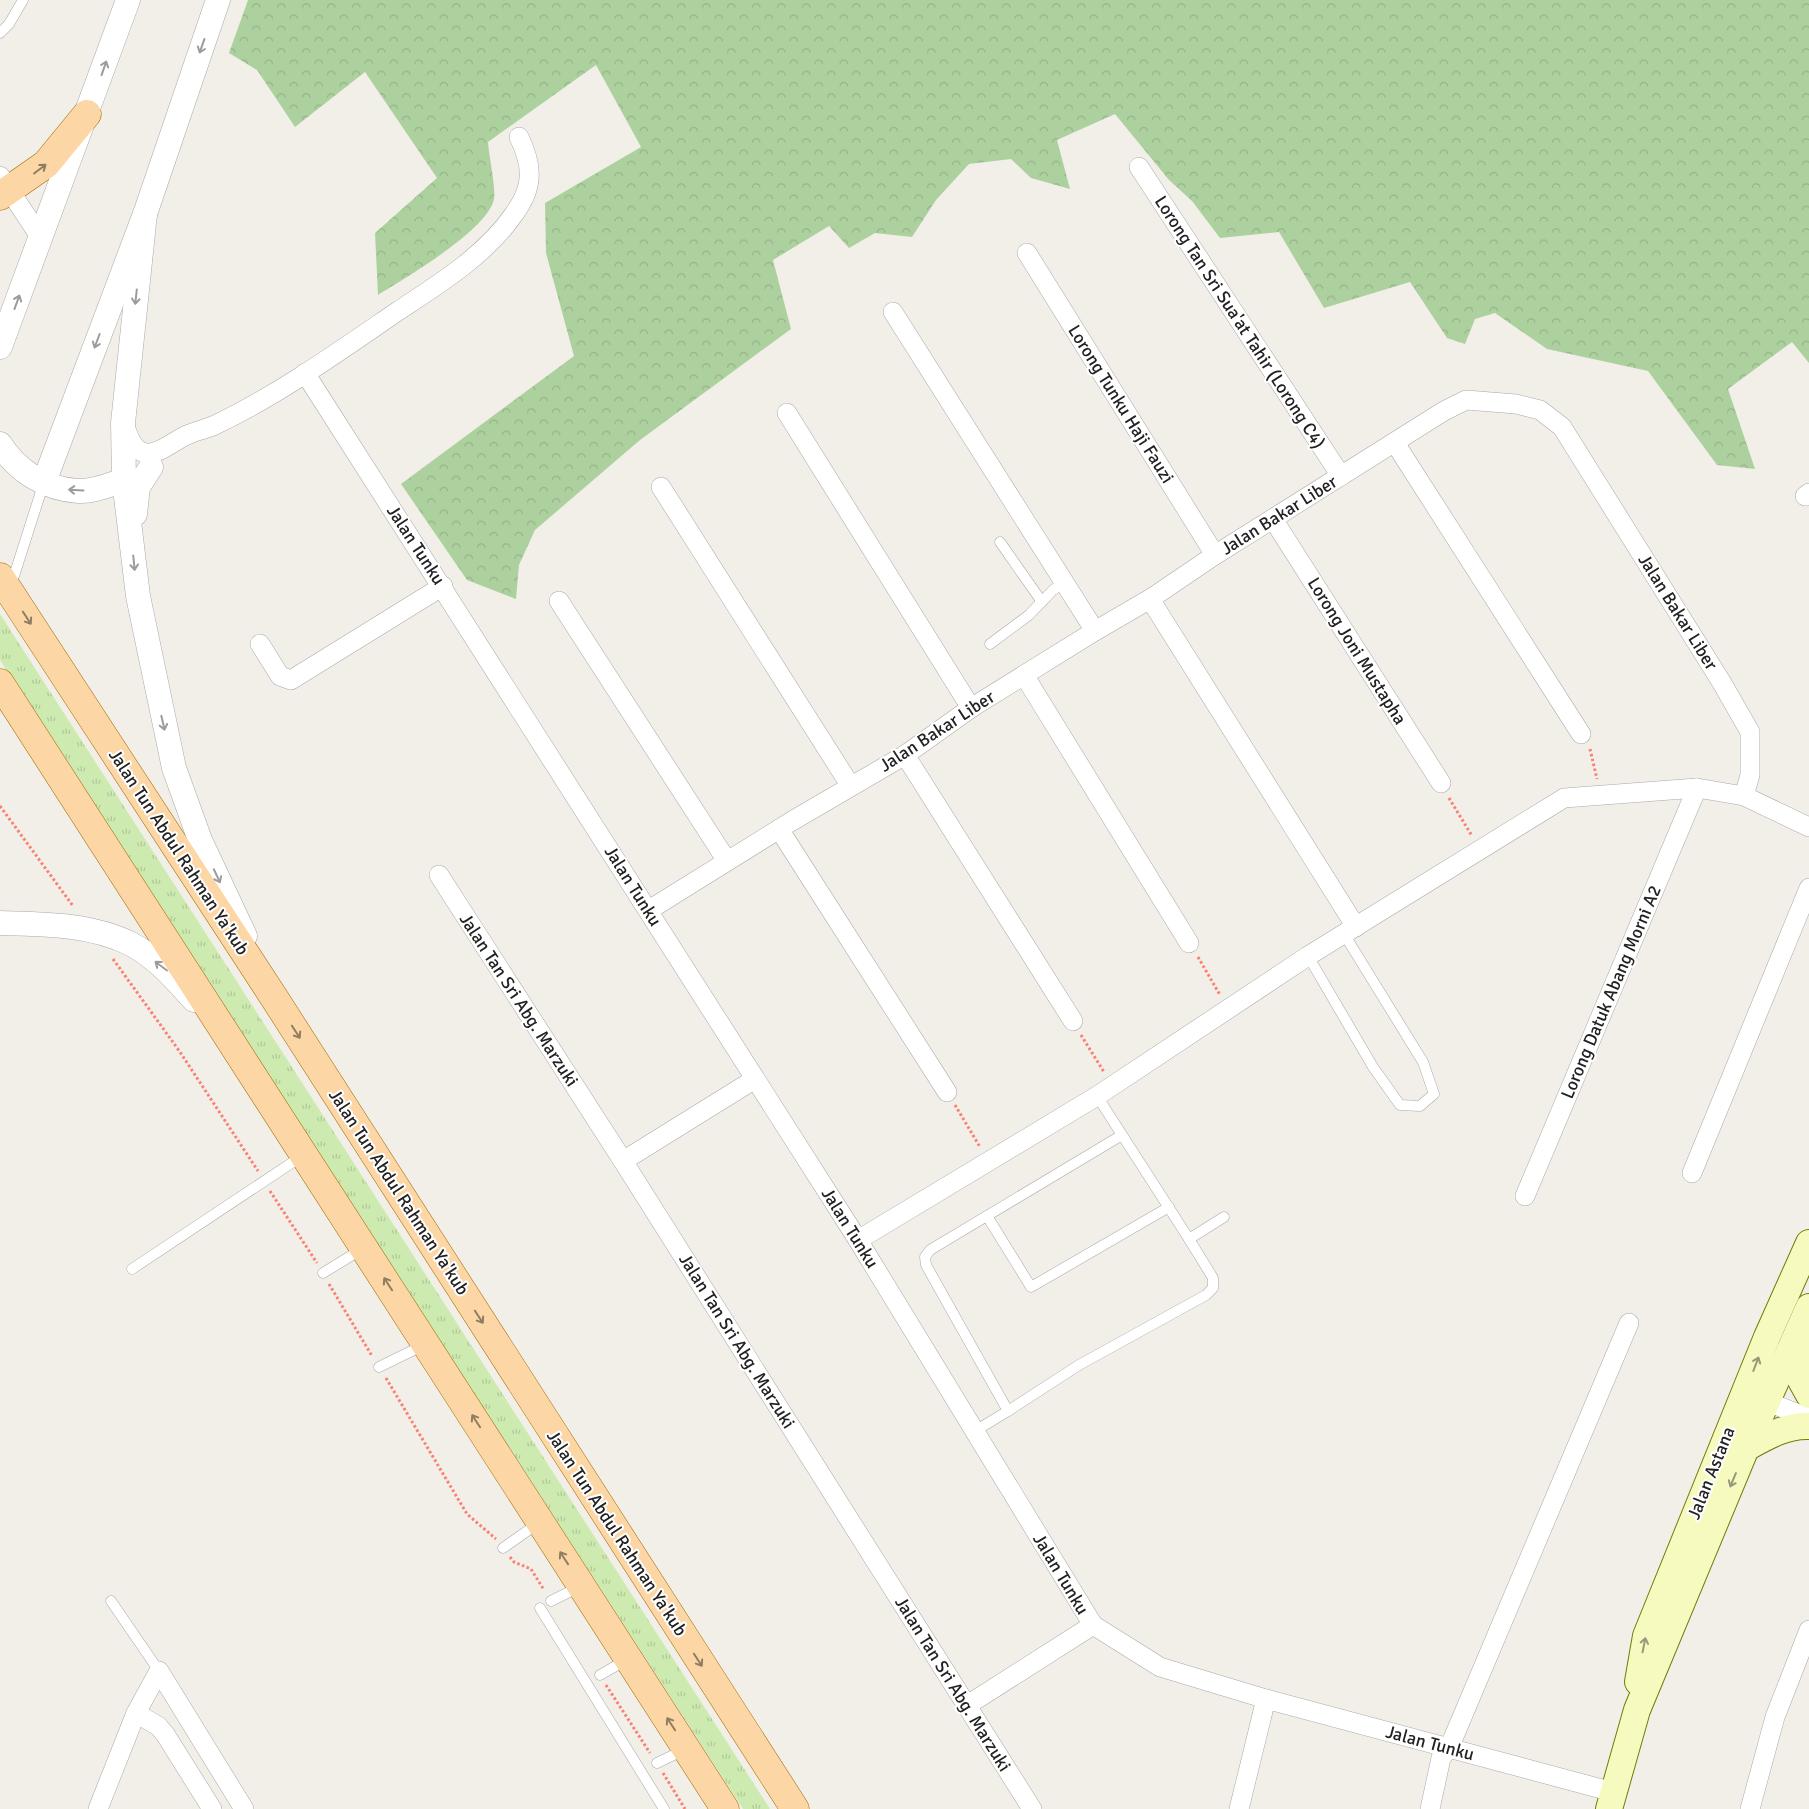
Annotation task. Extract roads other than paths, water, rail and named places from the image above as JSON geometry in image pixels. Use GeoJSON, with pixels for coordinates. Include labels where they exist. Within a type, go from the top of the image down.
{"type":"FeatureCollection","features":[{"type":"Feature","properties":{"kind":"main road"},"geometry":{"type":"LineString","coordinates":[[3,188],[46,164],[88,114]]}},
{"type":"Feature","properties":{"kind":"main road","name":"Jalan Tun Abdul Rahman Ya'kub"},"geometry":{"type":"LineString","coordinates":[[7,577],[794,1809]]}},
{"type":"Feature","properties":{"kind":"main road"},"geometry":{"type":"LineString","coordinates":[[0,683],[306,1154],[725,1809]]}},
{"type":"Feature","properties":{"kind":"main road","name":"Jalan Astana"},"geometry":{"type":"LineString","coordinates":[[1611,1800],[1637,1710],[1746,1448],[1766,1337],[1809,1243]]}},
{"type":"Feature","properties":{"kind":"main road","name":"Jalan Astana"},"geometry":{"type":"LineString","coordinates":[[1637,1710],[1638,1676],[1646,1636],[1756,1397],[1798,1335],[1809,1307]]}},
{"type":"Feature","properties":{"kind":"main road"},"geometry":{"type":"LineString","coordinates":[[1798,1335],[1799,1377],[1809,1395]]}},
{"type":"Feature","properties":{"kind":"main road"},"geometry":{"type":"LineString","coordinates":[[1746,1448],[1777,1432],[1809,1426]]}},
{"type":"Feature","properties":{"kind":"street"},"geometry":{"type":"LineString","coordinates":[[0,347],[88,114],[128,0]]}},
{"type":"Feature","properties":{"kind":"street"},"geometry":{"type":"LineString","coordinates":[[44,482],[145,214],[218,0]]}},
{"type":"Feature","properties":{"kind":"street"},"geometry":{"type":"LineString","coordinates":[[0,444],[10,459],[28,475],[58,488],[79,491],[124,480],[195,442],[213,426],[305,373],[447,278],[500,232],[515,214],[524,197],[530,177],[529,157],[519,137]]}},
{"type":"Feature","properties":{"kind":"street","name":"Lorong Tan Sri Sua'at Tahir (Lorong C4)"},"geometry":{"type":"LineString","coordinates":[[1139,167],[1341,476]]}},
{"type":"Feature","properties":{"kind":"street"},"geometry":{"type":"LineString","coordinates":[[3,188],[41,238]]}},
{"type":"Feature","properties":{"kind":"street"},"geometry":{"type":"LineString","coordinates":[[145,214],[123,423],[124,480],[138,596],[155,689],[174,768],[200,840],[273,996]]}},
{"type":"Feature","properties":{"kind":"street","name":"Lorong Tunku Haji Fauzi"},"geometry":{"type":"LineString","coordinates":[[1027,253],[1215,555]]}},
{"type":"Feature","properties":{"kind":"street"},"geometry":{"type":"LineString","coordinates":[[893,312],[1095,631]]}},
{"type":"Feature","properties":{"kind":"street","name":"Jalan Tunku"},"geometry":{"type":"LineString","coordinates":[[305,373],[858,1240],[1092,1625],[1160,1667],[1266,1700],[1449,1748],[1611,1800]]}},
{"type":"Feature","properties":{"kind":"street","name":"Jalan Bakar Liber"},"geometry":{"type":"LineString","coordinates":[[649,910],[850,785],[905,755],[971,708],[1150,599],[1215,555],[1466,400],[1516,404],[1540,410],[1562,427],[1717,675],[1750,732],[1750,775],[1744,796]]}},
{"type":"Feature","properties":{"kind":"street"},"geometry":{"type":"LineString","coordinates":[[787,414],[971,708]]}},
{"type":"Feature","properties":{"kind":"street"},"geometry":{"type":"LineString","coordinates":[[123,423],[137,449],[146,453],[155,452],[187,434],[213,426]]}},
{"type":"Feature","properties":{"kind":"street"},"geometry":{"type":"LineString","coordinates":[[1395,443],[1580,734]]}},
{"type":"Feature","properties":{"kind":"street"},"geometry":{"type":"LineString","coordinates":[[130,523],[134,519],[138,488],[151,467]]}},
{"type":"Feature","properties":{"kind":"street"},"geometry":{"type":"LineString","coordinates":[[661,487],[850,785]]}},
{"type":"Feature","properties":{"kind":"street","name":"Lorong Joni Mustapha"},"geometry":{"type":"LineString","coordinates":[[1273,519],[1441,783]]}},
{"type":"Feature","properties":{"kind":"street"},"geometry":{"type":"LineString","coordinates":[[260,644],[280,676],[291,680],[442,586]]}},
{"type":"Feature","properties":{"kind":"street"},"geometry":{"type":"LineString","coordinates":[[1150,599],[1350,931]]}},
{"type":"Feature","properties":{"kind":"street"},"geometry":{"type":"LineString","coordinates":[[559,601],[727,861]]}},
{"type":"Feature","properties":{"kind":"street"},"geometry":{"type":"LineString","coordinates":[[1024,675],[1189,943]]}},
{"type":"Feature","properties":{"kind":"street"},"geometry":{"type":"LineString","coordinates":[[905,755],[1073,1021]]}},
{"type":"Feature","properties":{"kind":"street"},"geometry":{"type":"LineString","coordinates":[[858,1240],[1104,1091],[1308,956],[1564,798],[1697,788],[1744,796],[1809,827]]}},
{"type":"Feature","properties":{"kind":"street","name":"Lorong Datuk Abang Morni A2"},"geometry":{"type":"LineString","coordinates":[[1524,1196],[1697,788]]}},
{"type":"Feature","properties":{"kind":"street"},"geometry":{"type":"LineString","coordinates":[[779,829],[946,1092]]}},
{"type":"Feature","properties":{"kind":"street","name":"Jalan Tan Sri Abg. Marzuki"},"geometry":{"type":"LineString","coordinates":[[439,875],[623,1160],[1032,1809]]}},
{"type":"Feature","properties":{"kind":"street"},"geometry":{"type":"LineString","coordinates":[[1692,1173],[1809,888]]}},
{"type":"Feature","properties":{"kind":"street"},"geometry":{"type":"LineString","coordinates":[[0,923],[90,929],[132,944],[168,971],[231,1039]]}},
{"type":"Feature","properties":{"kind":"street"},"geometry":{"type":"LineString","coordinates":[[623,1160],[755,1079]]}},
{"type":"Feature","properties":{"kind":"street"},"geometry":{"type":"LineString","coordinates":[[1430,1809],[1441,1758],[1449,1748],[1629,1323]]}},
{"type":"Feature","properties":{"kind":"street"},"geometry":{"type":"LineString","coordinates":[[1756,1397],[1809,1418]]}},
{"type":"Feature","properties":{"kind":"street"},"geometry":{"type":"LineString","coordinates":[[966,1706],[1092,1625]]}},
{"type":"Feature","properties":{"kind":"street"},"geometry":{"type":"LineString","coordinates":[[1750,1809],[1775,1717],[1809,1633]]}},
{"type":"Feature","properties":{"kind":"street"},"geometry":{"type":"LineString","coordinates":[[98,1809],[136,1713],[158,1671]]}},
{"type":"Feature","properties":{"kind":"street"},"geometry":{"type":"LineString","coordinates":[[158,1671],[244,1809]]}},
{"type":"Feature","properties":{"kind":"street"},"geometry":{"type":"LineString","coordinates":[[1239,1809],[1266,1700]]}},
{"type":"Feature","properties":{"kind":"street"},"geometry":{"type":"LineString","coordinates":[[136,1713],[158,1726],[165,1734],[212,1809]]}},
{"type":"Feature","properties":{"kind":"lane"},"geometry":{"type":"LineString","coordinates":[[0,34],[9,24],[22,0]]}},
{"type":"Feature","properties":{"kind":"lane"},"geometry":{"type":"LineString","coordinates":[[7,577],[44,482]]}},
{"type":"Feature","properties":{"kind":"lane"},"geometry":{"type":"LineString","coordinates":[[1000,542],[1042,602]]}},
{"type":"Feature","properties":{"kind":"lane"},"geometry":{"type":"LineString","coordinates":[[990,644],[1065,582]]}},
{"type":"Feature","properties":{"kind":"lane"},"geometry":{"type":"LineString","coordinates":[[1308,956],[1373,1067],[1400,1105],[1420,1106],[1434,1094],[1423,1062],[1350,931]]}},
{"type":"Feature","properties":{"kind":"lane"},"geometry":{"type":"LineString","coordinates":[[975,1431],[1079,1365],[1206,1295],[1213,1288],[1212,1278],[1189,1238],[1122,1135],[1104,1091]]}},
{"type":"Feature","properties":{"kind":"lane"},"geometry":{"type":"LineString","coordinates":[[1008,1411],[926,1265],[925,1257],[930,1250],[1122,1135]]}},
{"type":"Feature","properties":{"kind":"lane"},"geometry":{"type":"LineString","coordinates":[[132,1269],[306,1154]]}},
{"type":"Feature","properties":{"kind":"lane"},"geometry":{"type":"LineString","coordinates":[[986,1216],[1031,1287],[1168,1207]]}},
{"type":"Feature","properties":{"kind":"lane"},"geometry":{"type":"LineString","coordinates":[[1189,1238],[1224,1218]]}},
{"type":"Feature","properties":{"kind":"lane"},"geometry":{"type":"LineString","coordinates":[[323,1273],[365,1247]]}},
{"type":"Feature","properties":{"kind":"lane"},"geometry":{"type":"LineString","coordinates":[[379,1367],[426,1343]]}},
{"type":"Feature","properties":{"kind":"lane"},"geometry":{"type":"LineString","coordinates":[[503,1548],[541,1522]]}},
{"type":"Feature","properties":{"kind":"lane"},"geometry":{"type":"LineString","coordinates":[[551,1601],[582,1585]]}},
{"type":"Feature","properties":{"kind":"lane"},"geometry":{"type":"LineString","coordinates":[[110,1601],[158,1671]]}},
{"type":"Feature","properties":{"kind":"lane"},"geometry":{"type":"LineString","coordinates":[[540,1608],[664,1809]]}},
{"type":"Feature","properties":{"kind":"lane"},"geometry":{"type":"LineString","coordinates":[[600,1675],[629,1658]]}},
{"type":"Feature","properties":{"kind":"lane"},"geometry":{"type":"LineString","coordinates":[[657,1763],[686,1748]]}}]}
